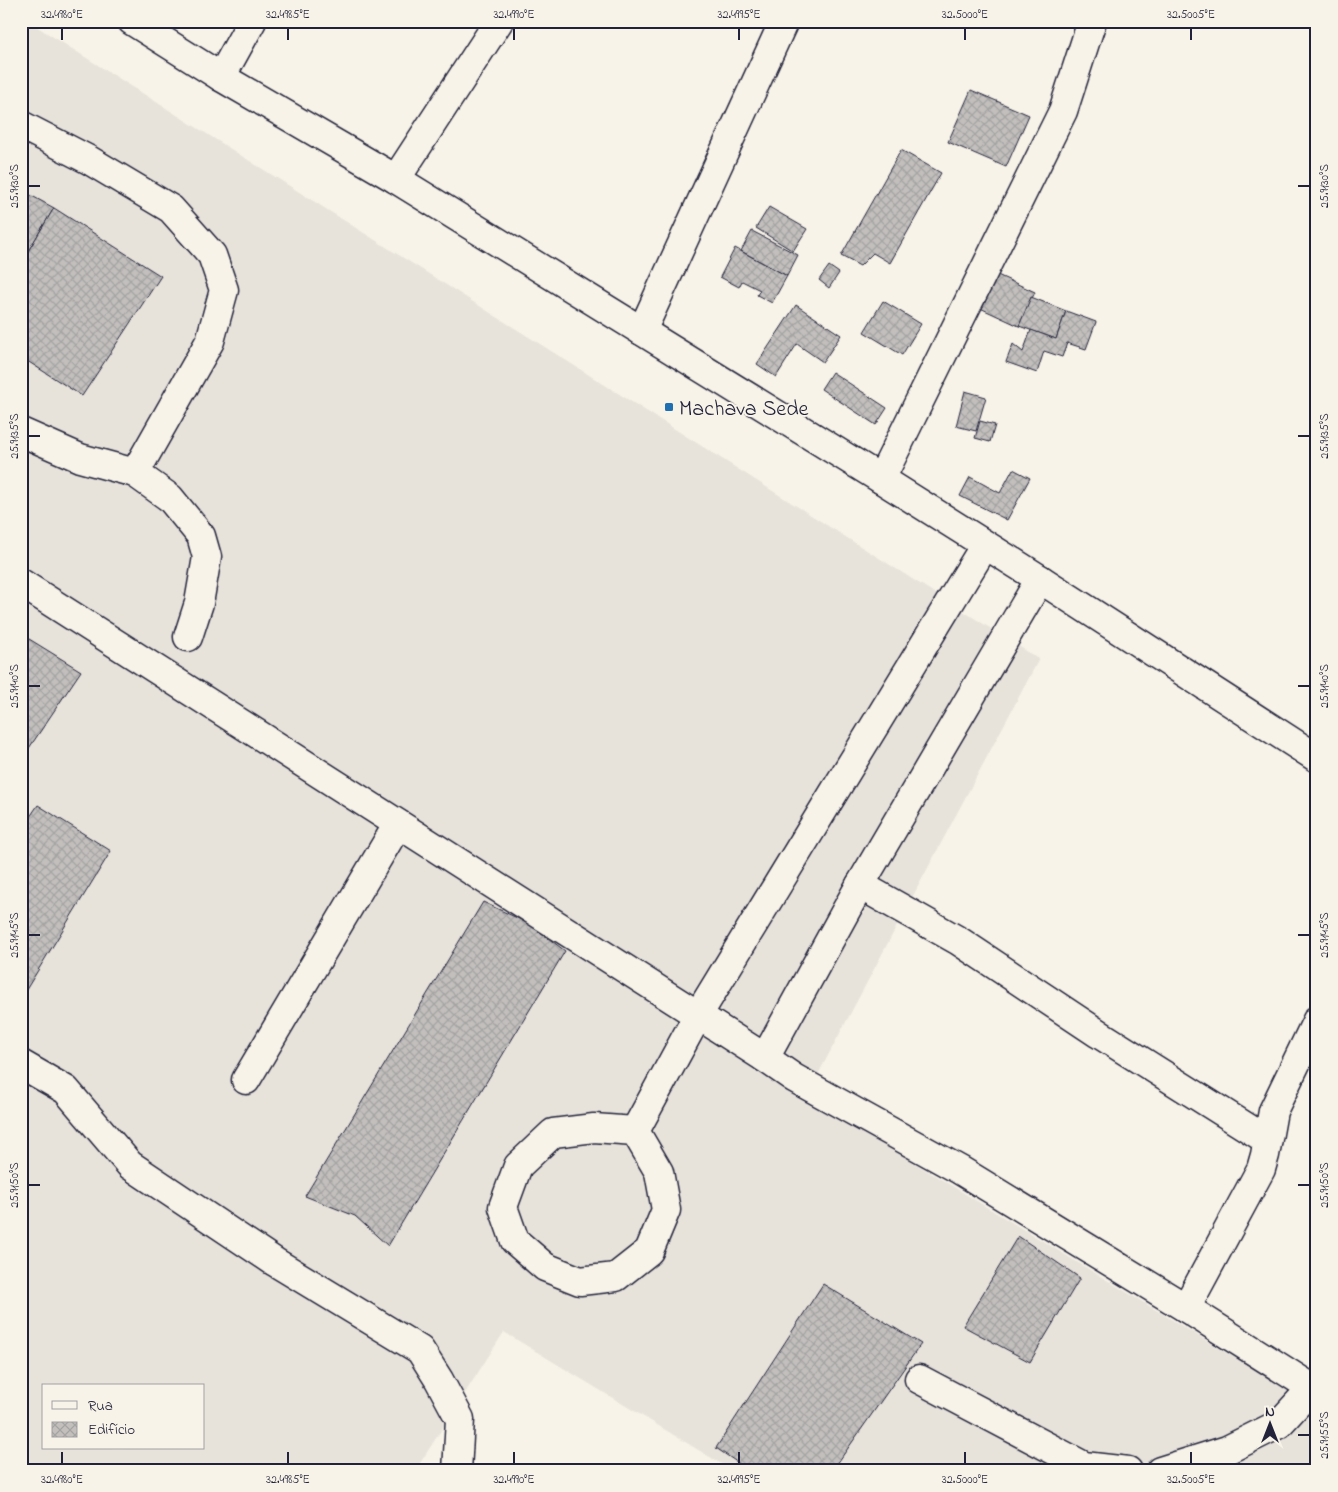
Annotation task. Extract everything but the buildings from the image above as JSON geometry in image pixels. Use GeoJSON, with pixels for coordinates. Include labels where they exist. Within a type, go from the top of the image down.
{"type":"FeatureCollection","features":[{"type":"Feature","properties":{"kind":"street"},"geometry":{"type":"LineString","coordinates":[[132,21],[221,77],[396,179],[881,479],[1317,758]]}},
{"type":"Feature","properties":{"kind":"street"},"geometry":{"type":"LineString","coordinates":[[221,77],[252,21]]}},
{"type":"Feature","properties":{"kind":"street"},"geometry":{"type":"LineString","coordinates":[[396,179],[498,21]]}},
{"type":"Feature","properties":{"kind":"street"},"geometry":{"type":"LineString","coordinates":[[642,331],[784,21]]}},
{"type":"Feature","properties":{"kind":"street"},"geometry":{"type":"LineString","coordinates":[[881,479],[1063,112],[1092,21]]}},
{"type":"Feature","properties":{"kind":"street"},"geometry":{"type":"LineString","coordinates":[[21,125],[89,160],[171,209],[212,255],[224,290],[210,341],[135,473]]}},
{"type":"Feature","properties":{"kind":"street"},"geometry":{"type":"LineString","coordinates":[[21,432],[80,458],[135,473],[170,498],[201,536],[207,557],[199,603],[188,637]]}},
{"type":"Feature","properties":{"kind":"street"},"geometry":{"type":"LineString","coordinates":[[636,1131],[698,1015],[985,545]]}},
{"type":"Feature","properties":{"kind":"street"},"geometry":{"type":"LineString","coordinates":[[765,1058],[860,884],[1040,579]]}},
{"type":"Feature","properties":{"kind":"street"},"geometry":{"type":"LineString","coordinates":[[21,583],[794,1078],[960,1170],[1186,1308],[1314,1390],[1279,1424],[1227,1450],[1160,1471]]}},
{"type":"Feature","properties":{"kind":"street"},"geometry":{"type":"LineString","coordinates":[[246,1080],[398,824]]}},
{"type":"Feature","properties":{"kind":"street"},"geometry":{"type":"LineString","coordinates":[[860,884],[959,942],[1099,1034],[1267,1140]]}},
{"type":"Feature","properties":{"kind":"street"},"geometry":{"type":"LineString","coordinates":[[1186,1308],[1261,1169],[1273,1111],[1317,1020]]}},
{"type":"Feature","properties":{"kind":"street"},"geometry":{"type":"LineString","coordinates":[[21,1064],[66,1090],[130,1165],[275,1262],[420,1350],[440,1380],[460,1419],[457,1471]]}},
{"type":"Feature","properties":{"kind":"street"},"geometry":{"type":"LineString","coordinates":[[594,1128],[636,1131],[658,1172],[666,1210],[649,1251],[616,1277],[580,1281],[545,1267],[515,1241],[503,1207],[518,1166],[553,1133],[594,1128]]}},
{"type":"Feature","properties":{"kind":"street"},"geometry":{"type":"LineString","coordinates":[[919,1380],[1084,1466],[1128,1471]]}},
{"type":"Feature","properties":{"kind":"shaded area"},"geometry":{"type":"Polygon","coordinates":[[[21,21],[28,21],[1039,659],[806,1097],[1317,1408],[1317,1471],[733,1471],[504,1332],[415,1471],[21,1471],[21,21]]]}},
{"type":"Feature","properties":{"kind":"place","name":"Machava Sede"},"geometry":{"type":"Point","coordinates":[669,407]}}]}
